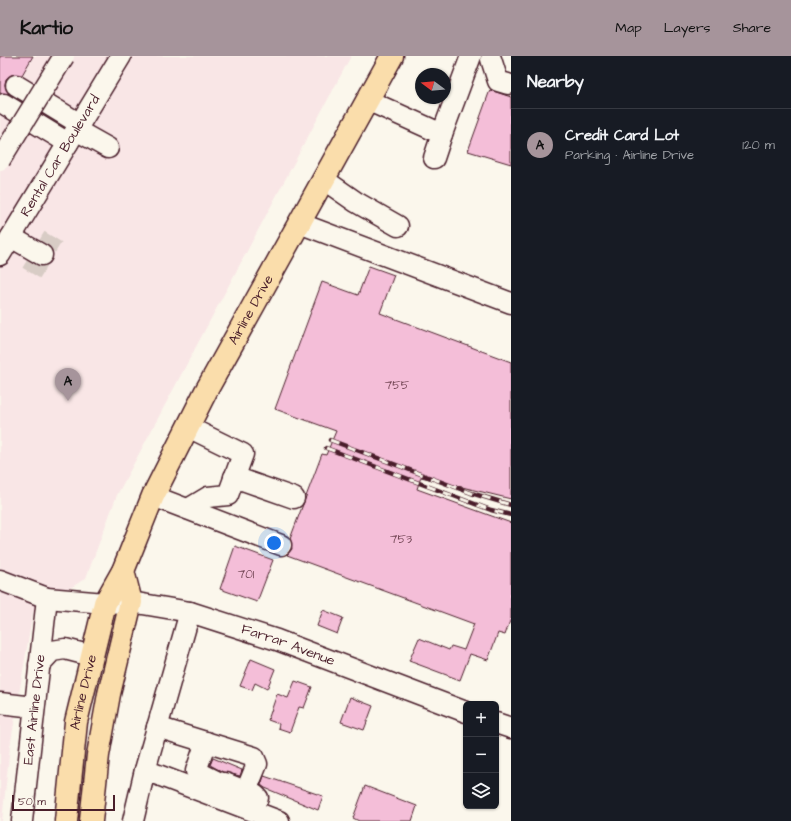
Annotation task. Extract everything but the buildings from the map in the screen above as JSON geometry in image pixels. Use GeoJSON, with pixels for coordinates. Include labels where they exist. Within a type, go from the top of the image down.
{"type":"FeatureCollection","features":[{"type":"Feature","properties":{"kind":"highway","name":"Airline Drive"},"geometry":{"type":"LineString","coordinates":[[66,821],[76,722],[105,603],[123,571],[153,496],[188,427],[392,56]]}},
{"type":"Feature","properties":{"kind":"highway","name":"Airline Drive"},"geometry":{"type":"LineString","coordinates":[[90,821],[96,762],[104,717],[131,602],[123,571]]}},
{"type":"Feature","properties":{"kind":"street"},"geometry":{"type":"LineString","coordinates":[[0,160],[64,56]]}},
{"type":"Feature","properties":{"kind":"street","name":"Rental Car Boulevard"},"geometry":{"type":"LineString","coordinates":[[0,255],[121,56]]}},
{"type":"Feature","properties":{"kind":"street"},"geometry":{"type":"LineString","coordinates":[[434,158],[471,56]]}},
{"type":"Feature","properties":{"kind":"street"},"geometry":{"type":"LineString","coordinates":[[487,57],[509,76]]}},
{"type":"Feature","properties":{"kind":"street"},"geometry":{"type":"LineString","coordinates":[[16,85],[75,132]]}},
{"type":"Feature","properties":{"kind":"street"},"geometry":{"type":"LineString","coordinates":[[367,100],[442,134]]}},
{"type":"Feature","properties":{"kind":"street"},"geometry":{"type":"LineString","coordinates":[[4,104],[75,132],[108,148]]}},
{"type":"Feature","properties":{"kind":"street"},"geometry":{"type":"LineString","coordinates":[[323,179],[356,202],[398,226]]}},
{"type":"Feature","properties":{"kind":"street"},"geometry":{"type":"LineString","coordinates":[[299,223],[511,303]]}},
{"type":"Feature","properties":{"kind":"street"},"geometry":{"type":"LineString","coordinates":[[11,237],[42,255]]}},
{"type":"Feature","properties":{"kind":"street"},"geometry":{"type":"LineString","coordinates":[[188,427],[244,454],[228,495],[208,497],[188,509]]}},
{"type":"Feature","properties":{"kind":"street"},"geometry":{"type":"LineString","coordinates":[[234,477],[294,498]]}},
{"type":"Feature","properties":{"kind":"street"},"geometry":{"type":"LineString","coordinates":[[153,496],[281,545]]}},
{"type":"Feature","properties":{"kind":"street","name":"Farrar Avenue"},"geometry":{"type":"LineString","coordinates":[[0,580],[47,598],[105,603],[131,602],[190,612],[276,640],[463,711]]}},
{"type":"Feature","properties":{"kind":"street","name":"East Airline Drive"},"geometry":{"type":"LineString","coordinates":[[22,821],[47,598]]}},
{"type":"Feature","properties":{"kind":"street"},"geometry":{"type":"LineString","coordinates":[[133,821],[145,770],[190,612]]}},
{"type":"Feature","properties":{"kind":"street"},"geometry":{"type":"LineString","coordinates":[[39,665],[52,651],[65,649],[92,656]]}},
{"type":"Feature","properties":{"kind":"street"},"geometry":{"type":"LineString","coordinates":[[0,703],[34,707]]}},
{"type":"Feature","properties":{"kind":"street"},"geometry":{"type":"LineString","coordinates":[[499,724],[511,728]]}},
{"type":"Feature","properties":{"kind":"street"},"geometry":{"type":"LineString","coordinates":[[157,727],[254,758],[257,764],[246,791]]}},
{"type":"Feature","properties":{"kind":"street"},"geometry":{"type":"LineString","coordinates":[[206,742],[196,771],[219,790],[256,812],[279,821]]}},
{"type":"Feature","properties":{"kind":"street"},"geometry":{"type":"LineString","coordinates":[[145,770],[219,790]]}},
{"type":"Feature","properties":{"kind":"street"},"geometry":{"type":"LineString","coordinates":[[219,790],[225,783],[246,791],[258,798],[259,803],[256,812]]}},
{"type":"Feature","properties":{"kind":"shaded area"},"geometry":{"type":"Polygon","coordinates":[[[0,56],[351,56],[117,495],[86,578],[33,612],[10,747],[2,821],[0,821],[0,56]]]}},
{"type":"Feature","properties":{"kind":"tunnel"},"geometry":{"type":"LineString","coordinates":[[31,273],[53,237]]}},
{"type":"Feature","properties":{"kind":"railway"},"geometry":{"type":"LineString","coordinates":[[330,440],[471,493],[511,505]]}},
{"type":"Feature","properties":{"kind":"railway"},"geometry":{"type":"LineString","coordinates":[[326,448],[491,510],[511,515]]}},
{"type":"Feature","properties":{"kind":"place","name":"Credit Card Lot"},"geometry":{"type":"Point","coordinates":[68,401]}}]}
